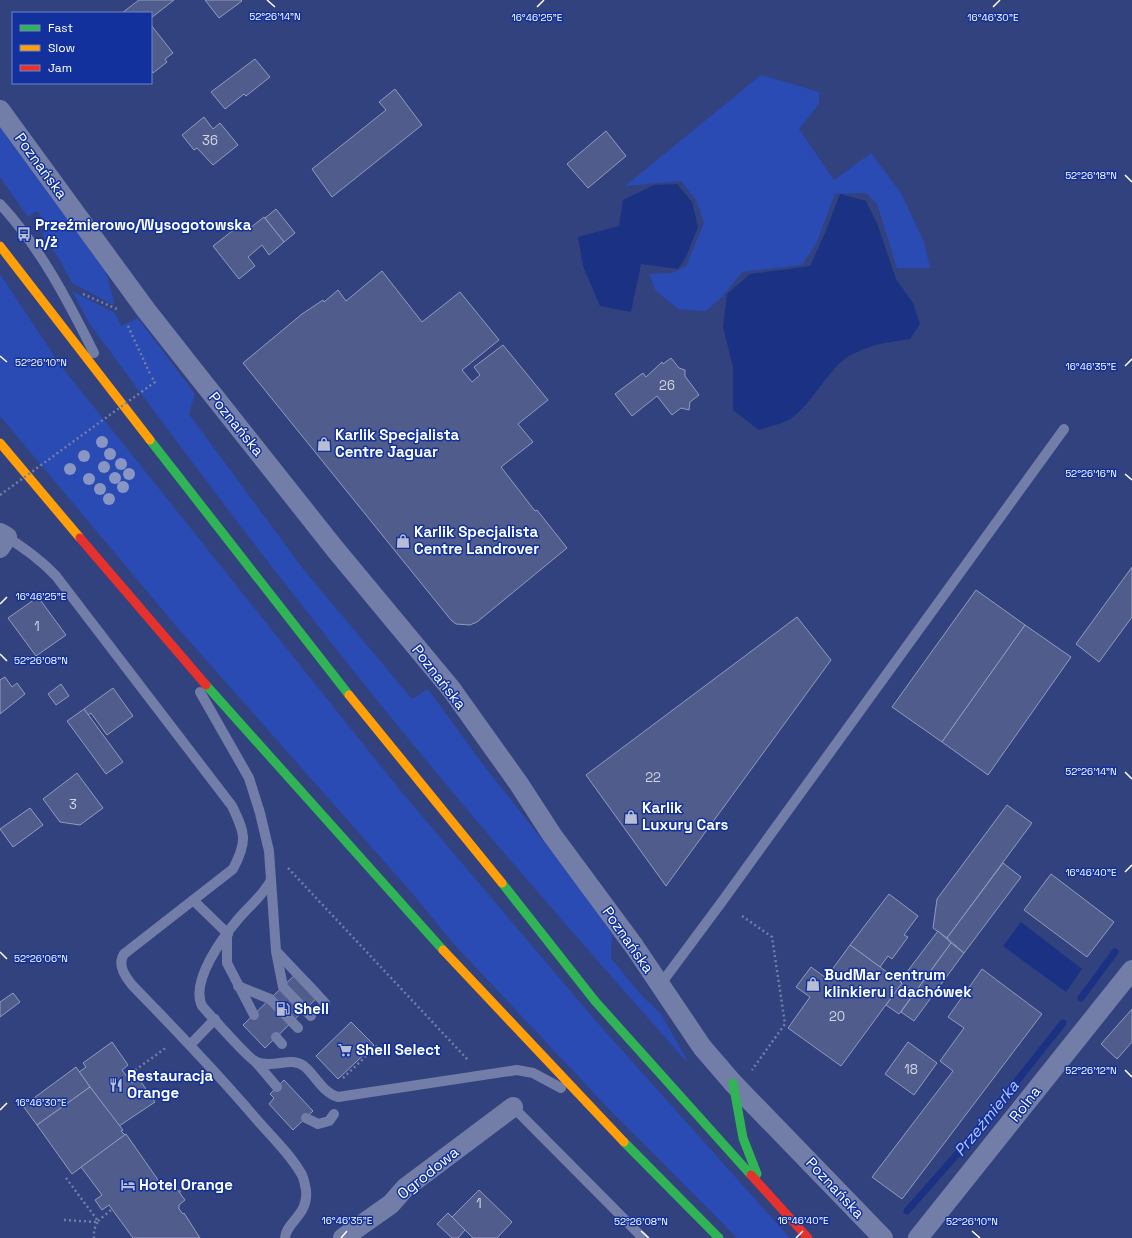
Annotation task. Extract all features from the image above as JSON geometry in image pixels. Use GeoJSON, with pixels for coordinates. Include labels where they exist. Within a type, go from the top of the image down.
{"type":"FeatureCollection","features":[{"type":"Feature","properties":{"kind":"main road"},"geometry":{"type":"LineString","coordinates":[[0,246],[321,661],[489,866],[595,1001],[808,1238]]}},
{"type":"Feature","properties":{"kind":"main road"},"geometry":{"type":"LineString","coordinates":[[0,443],[183,660],[359,859],[622,1140],[719,1238]]}},
{"type":"Feature","properties":{"kind":"main road"},"geometry":{"type":"LineString","coordinates":[[736,1086],[743,1138],[748,1153],[760,1178],[776,1204]]}},
{"type":"Feature","properties":{"kind":"street","name":"Poznańska"},"geometry":{"type":"LineString","coordinates":[[0,110],[184,359],[335,549],[452,690],[519,784],[552,835],[634,946],[702,1047],[736,1086],[883,1238]]}},
{"type":"Feature","properties":{"kind":"street","name":"Rolna"},"geometry":{"type":"LineString","coordinates":[[918,1238],[1132,970]]}},
{"type":"Feature","properties":{"kind":"street","name":"Ogrodowa"},"geometry":{"type":"LineString","coordinates":[[343,1238],[390,1204],[405,1188],[513,1107]]}},
{"type":"Feature","properties":{"kind":"lane"},"geometry":{"type":"LineString","coordinates":[[0,204],[24,234],[61,288],[112,389]]}},
{"type":"Feature","properties":{"kind":"lane"},"geometry":{"type":"LineString","coordinates":[[660,985],[721,904],[1064,429]]}},
{"type":"Feature","properties":{"kind":"lane"},"geometry":{"type":"LineString","coordinates":[[0,459],[32,481]]}},
{"type":"Feature","properties":{"kind":"lane"},"geometry":{"type":"LineString","coordinates":[[2,540],[30,552],[44,563],[56,576],[232,806],[243,828],[243,851],[233,869],[124,954],[122,963],[124,974],[132,985],[225,1082],[284,1150],[302,1176],[306,1190],[306,1203],[287,1232],[285,1238]]}},
{"type":"Feature","properties":{"kind":"lane"},"geometry":{"type":"LineString","coordinates":[[183,660],[249,778],[266,833],[269,851],[276,951],[283,987],[311,1016]]}},
{"type":"Feature","properties":{"kind":"lane"},"geometry":{"type":"LineString","coordinates":[[271,880],[260,898],[240,917],[210,959],[202,978],[200,1001],[277,1087]]}},
{"type":"Feature","properties":{"kind":"lane"},"geometry":{"type":"LineString","coordinates":[[193,900],[228,934]]}},
{"type":"Feature","properties":{"kind":"lane"},"geometry":{"type":"LineString","coordinates":[[228,934],[226,950],[227,963],[254,1015]]}},
{"type":"Feature","properties":{"kind":"lane"},"geometry":{"type":"LineString","coordinates":[[276,951],[325,1003]]}},
{"type":"Feature","properties":{"kind":"lane"},"geometry":{"type":"LineString","coordinates":[[238,986],[270,999],[298,1028]]}},
{"type":"Feature","properties":{"kind":"lane"},"geometry":{"type":"LineString","coordinates":[[190,1045],[215,1019]]}},
{"type":"Feature","properties":{"kind":"lane"},"geometry":{"type":"LineString","coordinates":[[255,1061],[273,1066],[286,1062],[297,1063],[304,1066],[328,1092],[338,1097],[422,1083],[517,1070],[532,1073],[558,1085],[622,1140]]}},
{"type":"Feature","properties":{"kind":"lane"},"geometry":{"type":"LineString","coordinates":[[513,1107],[643,1238]]}},
{"type":"Feature","properties":{"kind":"lane"},"geometry":{"type":"LineString","coordinates":[[306,1118],[318,1124],[329,1121],[334,1114]]}},
{"type":"Feature","properties":{"kind":"path"},"geometry":{"type":"LineString","coordinates":[[79,291],[119,310]]}},
{"type":"Feature","properties":{"kind":"path"},"geometry":{"type":"LineString","coordinates":[[0,495],[155,382],[126,322]]}},
{"type":"Feature","properties":{"kind":"path"},"geometry":{"type":"LineString","coordinates":[[269,851],[287,867],[481,1075]]}},
{"type":"Feature","properties":{"kind":"path"},"geometry":{"type":"LineString","coordinates":[[736,1086],[785,1024],[772,937],[742,916]]}},
{"type":"Feature","properties":{"kind":"path"},"geometry":{"type":"LineString","coordinates":[[127,1076],[181,1036]]}},
{"type":"Feature","properties":{"kind":"path"},"geometry":{"type":"LineString","coordinates":[[328,1092],[379,1044]]}},
{"type":"Feature","properties":{"kind":"path"},"geometry":{"type":"LineString","coordinates":[[66,1178],[98,1222]]}},
{"type":"Feature","properties":{"kind":"path"},"geometry":{"type":"LineString","coordinates":[[179,1192],[189,1186]]}},
{"type":"Feature","properties":{"kind":"path"},"geometry":{"type":"LineString","coordinates":[[94,1238],[94,1230],[98,1222],[112,1209]]}},
{"type":"Feature","properties":{"kind":"path"},"geometry":{"type":"LineString","coordinates":[[64,1220],[98,1222]]}},
{"type":"Feature","properties":{"kind":"shaded area"},"geometry":{"type":"Polygon","coordinates":[[[761,75],[819,92],[819,104],[799,129],[834,180],[871,153],[901,193],[924,242],[930,268],[897,268],[877,204],[866,193],[835,194],[817,242],[802,265],[742,272],[723,296],[706,311],[678,309],[655,290],[649,274],[672,273],[686,266],[704,223],[696,200],[681,181],[625,186],[761,75]]]}},
{"type":"Feature","properties":{"kind":"shaded area"},"geometry":{"type":"Polygon","coordinates":[[[0,124],[104,266],[114,301],[113,305],[72,283],[58,257],[42,234],[49,227],[37,211],[28,217],[0,177],[0,124]]]}},
{"type":"Feature","properties":{"kind":"shaded area"},"geometry":{"type":"Polygon","coordinates":[[[677,184],[692,202],[698,227],[686,257],[678,269],[641,264],[631,312],[600,306],[583,266],[578,237],[619,226],[623,200],[654,185],[677,184]]]}},
{"type":"Feature","properties":{"kind":"shaded area"},"geometry":{"type":"Polygon","coordinates":[[[840,194],[866,201],[878,226],[896,279],[913,303],[920,324],[910,339],[871,347],[849,356],[834,369],[808,403],[793,417],[781,423],[759,430],[733,410],[733,367],[723,327],[727,294],[750,274],[810,266],[840,194]]]}},
{"type":"Feature","properties":{"kind":"shaded area"},"geometry":{"type":"Polygon","coordinates":[[[0,274],[61,366],[400,790],[595,1020],[790,1238],[737,1238],[607,1107],[452,942],[412,893],[176,626],[0,416],[0,274]]]}},
{"type":"Feature","properties":{"kind":"shaded area"},"geometry":{"type":"Polygon","coordinates":[[[72,291],[115,313],[121,326],[138,318],[195,394],[189,414],[304,570],[412,699],[428,689],[482,763],[570,875],[612,934],[611,958],[641,995],[660,1013],[687,1062],[446,785],[353,671],[197,469],[89,323],[72,291]]]}},
{"type":"Feature","properties":{"kind":"shaded area"},"geometry":{"type":"Polygon","coordinates":[[[1021,922],[1082,969],[1066,992],[1003,946],[1021,922]]]}},
{"type":"Feature","properties":{"kind":"building"},"geometry":{"type":"Polygon","coordinates":[[[139,0],[174,0],[152,17],[152,12],[123,12],[139,0]]]}},
{"type":"Feature","properties":{"kind":"building"},"geometry":{"type":"Polygon","coordinates":[[[205,0],[241,0],[242,1],[219,18],[205,0]]]}},
{"type":"Feature","properties":{"kind":"building"},"geometry":{"type":"Polygon","coordinates":[[[152,26],[173,53],[165,59],[167,62],[153,73],[152,26]]]}},
{"type":"Feature","properties":{"kind":"building"},"geometry":{"type":"Polygon","coordinates":[[[255,59],[270,77],[246,96],[244,94],[225,109],[211,92],[255,59]]]}},
{"type":"Feature","properties":{"kind":"building"},"geometry":{"type":"Polygon","coordinates":[[[395,89],[422,125],[332,197],[312,169],[386,110],[379,102],[395,89]]]}},
{"type":"Feature","properties":{"kind":"building"},"geometry":{"type":"Polygon","coordinates":[[[204,117],[213,129],[220,123],[238,145],[213,165],[197,148],[194,150],[182,135],[204,117]]]}},
{"type":"Feature","properties":{"kind":"building"},"geometry":{"type":"Polygon","coordinates":[[[606,131],[626,156],[588,188],[567,164],[606,131]]]}},
{"type":"Feature","properties":{"kind":"building"},"geometry":{"type":"Polygon","coordinates":[[[276,209],[295,233],[284,242],[265,218],[276,209]]]}},
{"type":"Feature","properties":{"kind":"building"},"geometry":{"type":"Polygon","coordinates":[[[264,217],[284,242],[269,255],[262,245],[248,257],[255,266],[239,279],[213,246],[245,221],[250,228],[264,217]]]}},
{"type":"Feature","properties":{"kind":"building"},"geometry":{"type":"Polygon","coordinates":[[[382,271],[422,322],[460,292],[499,340],[462,370],[472,382],[480,375],[474,367],[503,345],[548,400],[518,424],[533,442],[501,467],[535,511],[537,510],[567,548],[477,622],[470,625],[456,624],[451,620],[243,363],[302,314],[323,300],[324,302],[338,290],[346,301],[382,271]]]}},
{"type":"Feature","properties":{"kind":"building"},"geometry":{"type":"Polygon","coordinates":[[[671,358],[679,368],[685,370],[685,376],[699,395],[690,402],[689,410],[681,408],[672,415],[657,396],[632,416],[615,394],[643,373],[646,377],[662,362],[663,364],[671,358]]]}},
{"type":"Feature","properties":{"kind":"building"},"geometry":{"type":"Polygon","coordinates":[[[1132,567],[1132,617],[1099,662],[1076,644],[1132,567]]]}},
{"type":"Feature","properties":{"kind":"building"},"geometry":{"type":"Polygon","coordinates":[[[976,590],[1025,625],[942,742],[892,707],[976,590]]]}},
{"type":"Feature","properties":{"kind":"building"},"geometry":{"type":"Polygon","coordinates":[[[38,597],[66,635],[36,656],[8,618],[38,597]]]}},
{"type":"Feature","properties":{"kind":"building"},"geometry":{"type":"Polygon","coordinates":[[[797,617],[831,660],[666,886],[586,775],[797,617]]]}},
{"type":"Feature","properties":{"kind":"building"},"geometry":{"type":"Polygon","coordinates":[[[1025,625],[1071,657],[988,775],[942,742],[1025,625]]]}},
{"type":"Feature","properties":{"kind":"building"},"geometry":{"type":"Polygon","coordinates":[[[5,677],[12,687],[17,683],[25,694],[0,714],[0,680],[5,677]]]}},
{"type":"Feature","properties":{"kind":"building"},"geometry":{"type":"Polygon","coordinates":[[[61,684],[69,696],[56,705],[48,694],[61,684]]]}},
{"type":"Feature","properties":{"kind":"building"},"geometry":{"type":"Polygon","coordinates":[[[113,688],[133,716],[107,735],[91,713],[88,715],[84,709],[113,688]]]}},
{"type":"Feature","properties":{"kind":"building"},"geometry":{"type":"Polygon","coordinates":[[[84,709],[123,762],[106,774],[67,721],[84,709]]]}},
{"type":"Feature","properties":{"kind":"building"},"geometry":{"type":"Polygon","coordinates":[[[77,773],[103,808],[80,825],[60,822],[43,799],[77,773]]]}},
{"type":"Feature","properties":{"kind":"building"},"geometry":{"type":"Polygon","coordinates":[[[1007,805],[1032,823],[947,938],[933,928],[937,899],[1007,805]]]}},
{"type":"Feature","properties":{"kind":"building"},"geometry":{"type":"Polygon","coordinates":[[[30,808],[43,825],[13,847],[0,829],[30,808]]]}},
{"type":"Feature","properties":{"kind":"building"},"geometry":{"type":"Polygon","coordinates":[[[1003,863],[1021,877],[964,953],[947,938],[1003,863]]]}},
{"type":"Feature","properties":{"kind":"building"},"geometry":{"type":"Polygon","coordinates":[[[1051,874],[1114,922],[1087,957],[1024,910],[1051,874]]]}},
{"type":"Feature","properties":{"kind":"building"},"geometry":{"type":"Polygon","coordinates":[[[889,894],[918,916],[904,935],[908,937],[892,959],[888,956],[880,967],[850,945],[889,894]]]}},
{"type":"Feature","properties":{"kind":"building"},"geometry":{"type":"Polygon","coordinates":[[[938,931],[951,943],[899,1014],[886,1005],[902,983],[900,981],[938,931]]]}},
{"type":"Feature","properties":{"kind":"building"},"geometry":{"type":"Polygon","coordinates":[[[951,943],[964,953],[914,1021],[901,1012],[951,943]]]}},
{"type":"Feature","properties":{"kind":"building"},"geometry":{"type":"Polygon","coordinates":[[[850,945],[902,983],[841,1066],[788,1028],[810,997],[796,987],[811,967],[826,978],[850,945]]]}},
{"type":"Feature","properties":{"kind":"building"},"geometry":{"type":"Polygon","coordinates":[[[982,969],[1042,1014],[902,1199],[872,1177],[953,1071],[940,1061],[964,1028],[948,1017],[982,969]]]}},
{"type":"Feature","properties":{"kind":"building"},"geometry":{"type":"Polygon","coordinates":[[[300,970],[322,993],[265,1048],[243,1025],[300,970]]]}},
{"type":"Feature","properties":{"kind":"building"},"geometry":{"type":"Polygon","coordinates":[[[13,993],[20,1002],[0,1017],[0,1002],[13,993]]]}},
{"type":"Feature","properties":{"kind":"building"},"geometry":{"type":"Polygon","coordinates":[[[1132,1009],[1132,1042],[1117,1059],[1101,1044],[1132,1009]]]}},
{"type":"Feature","properties":{"kind":"building","name":"Shell Select"},"geometry":{"type":"Polygon","coordinates":[[[351,1022],[374,1045],[338,1079],[316,1056],[351,1022]]]}},
{"type":"Feature","properties":{"kind":"building","name":"Restauracja Orange"},"geometry":{"type":"Polygon","coordinates":[[[112,1042],[128,1065],[122,1070],[132,1083],[139,1079],[155,1102],[119,1126],[79,1072],[86,1067],[83,1063],[112,1042]]]}},
{"type":"Feature","properties":{"kind":"building"},"geometry":{"type":"Polygon","coordinates":[[[908,1042],[937,1063],[914,1095],[885,1074],[908,1042]]]}},
{"type":"Feature","properties":{"kind":"building"},"geometry":{"type":"Polygon","coordinates":[[[76,1067],[90,1087],[37,1125],[23,1106],[76,1067]]]}},
{"type":"Feature","properties":{"kind":"building"},"geometry":{"type":"Polygon","coordinates":[[[284,1080],[313,1111],[293,1130],[269,1104],[274,1098],[270,1094],[284,1080]]]}},
{"type":"Feature","properties":{"kind":"building"},"geometry":{"type":"Polygon","coordinates":[[[90,1087],[123,1130],[121,1131],[125,1135],[72,1174],[37,1125],[90,1087]]]}},
{"type":"Feature","properties":{"kind":"building","name":"Hotel Orange"},"geometry":{"type":"Polygon","coordinates":[[[126,1134],[163,1187],[166,1190],[173,1184],[185,1200],[179,1205],[179,1209],[183,1214],[184,1213],[200,1238],[133,1238],[109,1205],[102,1210],[95,1200],[102,1195],[81,1167],[126,1134]]]}},
{"type":"Feature","properties":{"kind":"building"},"geometry":{"type":"Polygon","coordinates":[[[479,1190],[512,1222],[497,1238],[473,1238],[452,1217],[479,1190]]]}},
{"type":"Feature","properties":{"kind":"building"},"geometry":{"type":"Polygon","coordinates":[[[448,1213],[465,1230],[458,1238],[452,1238],[437,1224],[448,1213]]]}},
{"type":"Feature","properties":{"kind":"waterway","name":"Przeźmierka"},"geometry":{"type":"LineString","coordinates":[[1081,998],[1115,952]]}},
{"type":"Feature","properties":{"kind":"waterway","name":"Przeźmierka"},"geometry":{"type":"LineString","coordinates":[[907,1211],[973,1136],[1063,1023]]}},
{"type":"Feature","properties":{"kind":"traffic: fast"},"geometry":{"type":"LineString","coordinates":[[150,440],[349,695]]}},
{"type":"Feature","properties":{"kind":"traffic: fast"},"geometry":{"type":"LineString","coordinates":[[206,685],[443,950]]}},
{"type":"Feature","properties":{"kind":"traffic: fast"},"geometry":{"type":"LineString","coordinates":[[502,883],[595,1001],[751,1175]]}},
{"type":"Feature","properties":{"kind":"traffic: fast"},"geometry":{"type":"LineString","coordinates":[[733,1083],[743,1138],[757,1174]]}},
{"type":"Feature","properties":{"kind":"traffic: fast"},"geometry":{"type":"LineString","coordinates":[[624,1142],[719,1238]]}},
{"type":"Feature","properties":{"kind":"traffic: slow"},"geometry":{"type":"LineString","coordinates":[[0,246],[150,440]]}},
{"type":"Feature","properties":{"kind":"traffic: slow"},"geometry":{"type":"LineString","coordinates":[[0,443],[80,538]]}},
{"type":"Feature","properties":{"kind":"traffic: slow"},"geometry":{"type":"LineString","coordinates":[[349,695],[502,883]]}},
{"type":"Feature","properties":{"kind":"traffic: slow"},"geometry":{"type":"LineString","coordinates":[[443,950],[624,1142]]}},
{"type":"Feature","properties":{"kind":"traffic: jam"},"geometry":{"type":"LineString","coordinates":[[80,538],[206,685]]}},
{"type":"Feature","properties":{"kind":"traffic: jam"},"geometry":{"type":"LineString","coordinates":[[751,1175],[808,1238]]}},
{"type":"Feature","properties":{"kind":"place","name":"Przeźmierowo/Wysogotowska n/ż"},"geometry":{"type":"Point","coordinates":[24,234]}},
{"type":"Feature","properties":{"kind":"place","name":"Karlik Specjalista Centre Jaguar"},"geometry":{"type":"Point","coordinates":[324,444]}},
{"type":"Feature","properties":{"kind":"place","name":"Karlik Specjalista Centre Landrover"},"geometry":{"type":"Point","coordinates":[403,541]}},
{"type":"Feature","properties":{"kind":"place","name":"Karlik Luxury Cars"},"geometry":{"type":"Point","coordinates":[631,817]}},
{"type":"Feature","properties":{"kind":"place","name":"BudMar centrum klinkieru i dachówek"},"geometry":{"type":"Point","coordinates":[813,984]}},
{"type":"Feature","properties":{"kind":"place","name":"Shell"},"geometry":{"type":"Point","coordinates":[283,1009]}},
{"type":"Feature","properties":{"kind":"place","name":"Shell Select"},"geometry":{"type":"Point","coordinates":[345,1050]}},
{"type":"Feature","properties":{"kind":"place","name":"Restauracja Orange"},"geometry":{"type":"Point","coordinates":[116,1085]}},
{"type":"Feature","properties":{"kind":"place","name":"Hotel Orange"},"geometry":{"type":"Point","coordinates":[128,1185]}}]}
